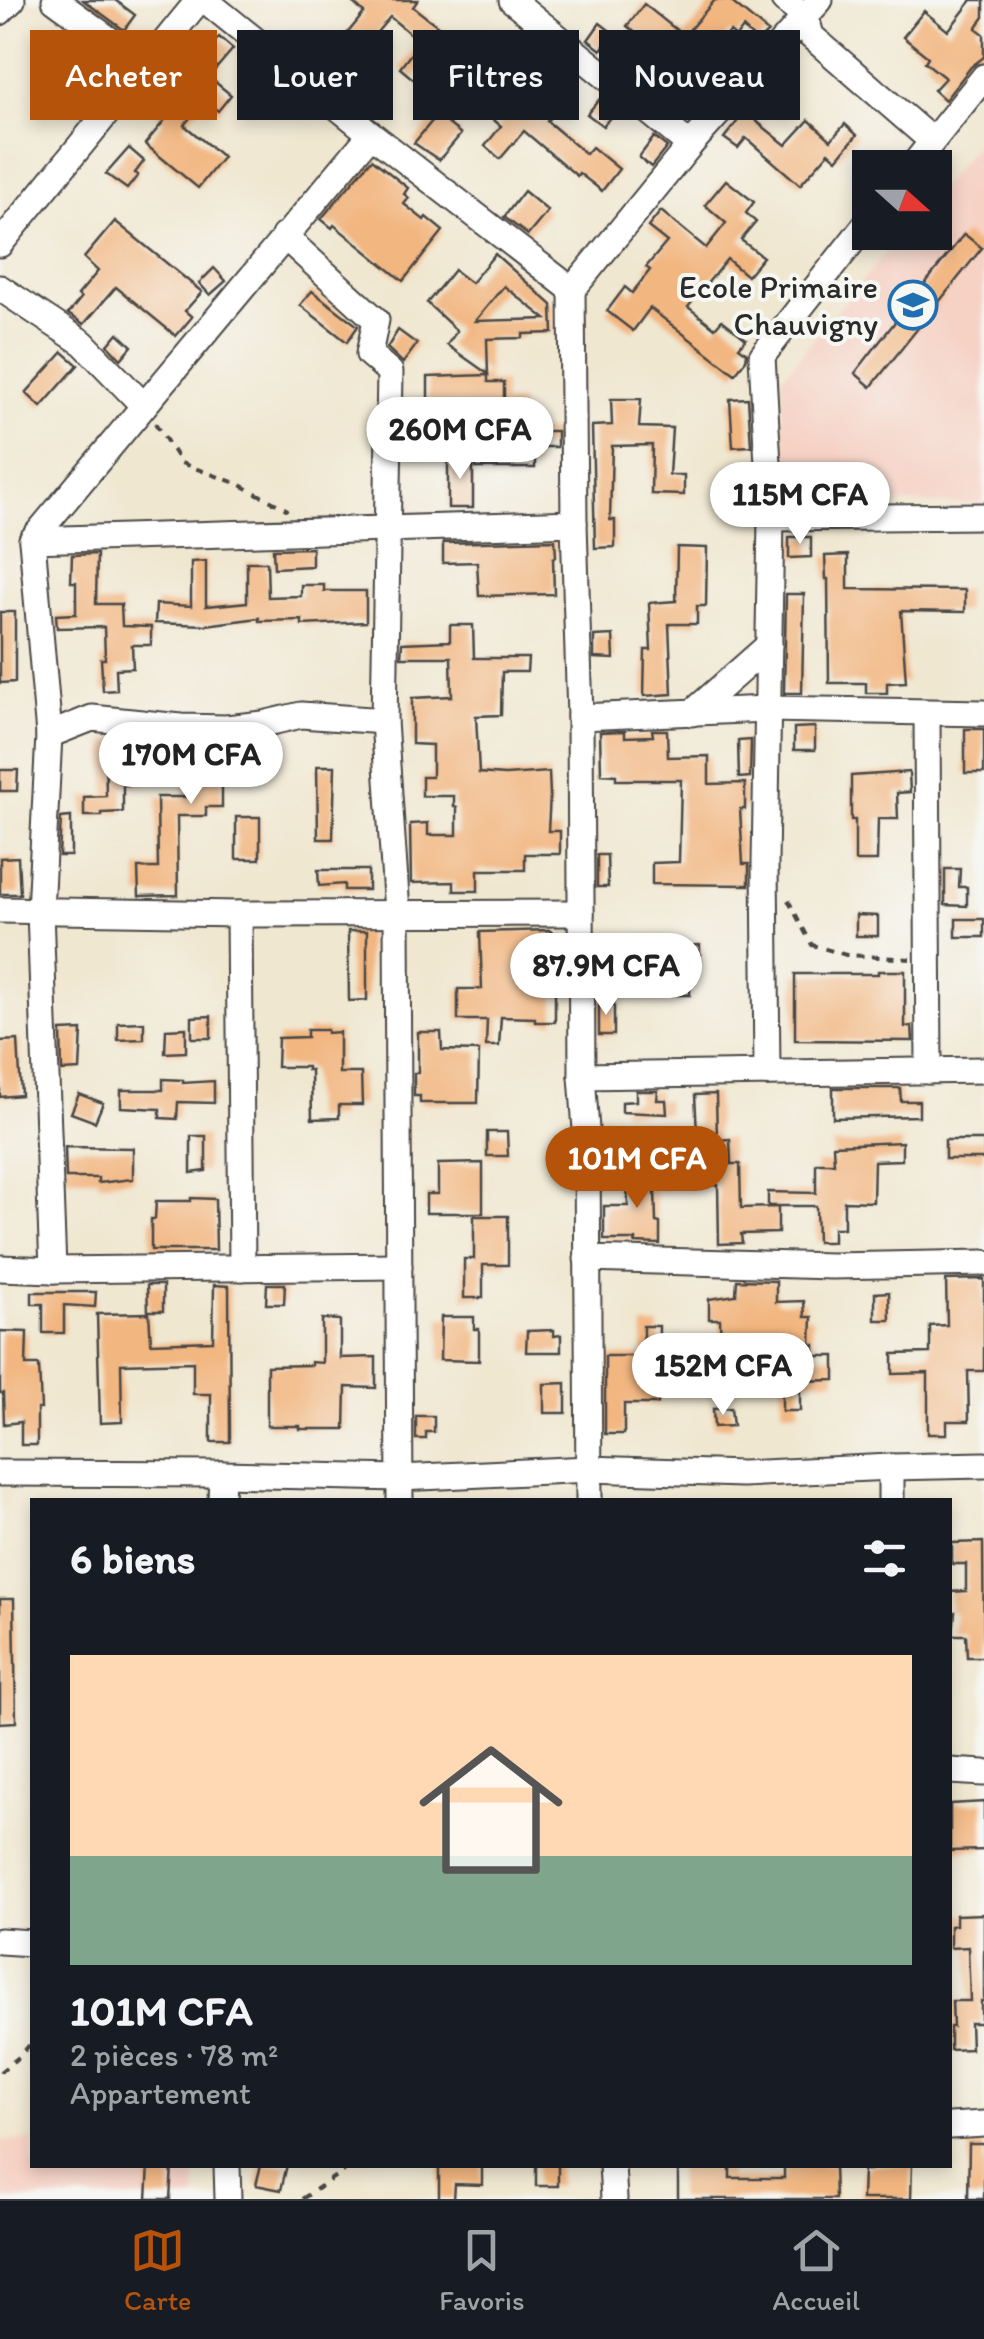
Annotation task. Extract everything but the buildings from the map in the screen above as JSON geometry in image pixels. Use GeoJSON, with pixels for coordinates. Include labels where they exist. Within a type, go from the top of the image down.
{"type":"FeatureCollection","features":[{"type":"Feature","properties":{"kind":"street"},"geometry":{"type":"LineString","coordinates":[[0,12],[12,0]]}},
{"type":"Feature","properties":{"kind":"street"},"geometry":{"type":"LineString","coordinates":[[55,0],[96,30]]}},
{"type":"Feature","properties":{"kind":"street"},"geometry":{"type":"LineString","coordinates":[[177,30],[202,0],[572,290]]}},
{"type":"Feature","properties":{"kind":"street"},"geometry":{"type":"LineString","coordinates":[[512,0],[690,145]]}},
{"type":"Feature","properties":{"kind":"street"},"geometry":{"type":"LineString","coordinates":[[784,0],[814,8]]}},
{"type":"Feature","properties":{"kind":"street"},"geometry":{"type":"LineString","coordinates":[[589,1498],[587,1142],[582,1076],[572,290],[690,145],[814,8]]}},
{"type":"Feature","properties":{"kind":"street"},"geometry":{"type":"LineString","coordinates":[[814,8],[811,36],[932,141]]}},
{"type":"Feature","properties":{"kind":"street"},"geometry":{"type":"LineString","coordinates":[[925,150],[984,77]]}},
{"type":"Feature","properties":{"kind":"street"},"geometry":{"type":"LineString","coordinates":[[0,244],[102,120]]}},
{"type":"Feature","properties":{"kind":"street"},"geometry":{"type":"LineString","coordinates":[[53,1270],[40,911],[49,735],[32,540],[371,134]]}},
{"type":"Feature","properties":{"kind":"street"},"geometry":{"type":"LineString","coordinates":[[284,236],[376,320],[368,354],[390,372],[384,721],[397,912],[400,1489]]}},
{"type":"Feature","properties":{"kind":"street"},"geometry":{"type":"LineString","coordinates":[[767,1073],[767,710],[772,518],[762,356],[852,242]]}},
{"type":"Feature","properties":{"kind":"street"},"geometry":{"type":"LineString","coordinates":[[0,288],[83,344],[144,405]]}},
{"type":"Feature","properties":{"kind":"street"},"geometry":{"type":"LineString","coordinates":[[772,518],[984,516]]}},
{"type":"Feature","properties":{"kind":"street"},"geometry":{"type":"LineString","coordinates":[[32,540],[574,523]]}},
{"type":"Feature","properties":{"kind":"street"},"geometry":{"type":"LineString","coordinates":[[692,712],[768,645]]}},
{"type":"Feature","properties":{"kind":"street"},"geometry":{"type":"LineString","coordinates":[[580,717],[767,710],[984,713]]}},
{"type":"Feature","properties":{"kind":"street"},"geometry":{"type":"LineString","coordinates":[[927,714],[929,1071]]}},
{"type":"Feature","properties":{"kind":"street"},"geometry":{"type":"LineString","coordinates":[[49,735],[92,718],[226,728],[301,715],[384,721]]}},
{"type":"Feature","properties":{"kind":"street"},"geometry":{"type":"LineString","coordinates":[[0,910],[581,913]]}},
{"type":"Feature","properties":{"kind":"street"},"geometry":{"type":"LineString","coordinates":[[239,914],[242,1268]]}},
{"type":"Feature","properties":{"kind":"street"},"geometry":{"type":"LineString","coordinates":[[582,1076],[984,1070]]}},
{"type":"Feature","properties":{"kind":"street"},"geometry":{"type":"LineString","coordinates":[[588,1259],[832,1266],[984,1263]]}},
{"type":"Feature","properties":{"kind":"street"},"geometry":{"type":"LineString","coordinates":[[0,1268],[399,1266]]}},
{"type":"Feature","properties":{"kind":"street"},"geometry":{"type":"LineString","coordinates":[[0,1473],[222,1474],[400,1489],[588,1470],[742,1474],[984,1465]]}},
{"type":"Feature","properties":{"kind":"street"},"geometry":{"type":"LineString","coordinates":[[891,1467],[891,1498]]}},
{"type":"Feature","properties":{"kind":"street"},"geometry":{"type":"LineString","coordinates":[[588,1470],[607,1498]]}},
{"type":"Feature","properties":{"kind":"street"},"geometry":{"type":"LineString","coordinates":[[221,1498],[222,1474]]}},
{"type":"Feature","properties":{"kind":"street"},"geometry":{"type":"LineString","coordinates":[[952,1771],[984,1773]]}},
{"type":"Feature","properties":{"kind":"street"},"geometry":{"type":"LineString","coordinates":[[0,1942],[30,1943]]}},
{"type":"Feature","properties":{"kind":"street"},"geometry":{"type":"LineString","coordinates":[[952,2126],[984,2124]]}},
{"type":"Feature","properties":{"kind":"street"},"geometry":{"type":"LineString","coordinates":[[227,2168],[228,2199]]}},
{"type":"Feature","properties":{"kind":"street"},"geometry":{"type":"LineString","coordinates":[[612,2168],[614,2199]]}},
{"type":"Feature","properties":{"kind":"path"},"geometry":{"type":"LineString","coordinates":[[144,405],[180,462],[241,484],[304,516]]}},
{"type":"Feature","properties":{"kind":"path"},"geometry":{"type":"LineString","coordinates":[[785,891],[812,945],[846,955],[894,960],[928,958]]}},
{"type":"Feature","properties":{"kind":"path"},"geometry":{"type":"LineString","coordinates":[[0,2072],[30,2044]]}},
{"type":"Feature","properties":{"kind":"path"},"geometry":{"type":"LineString","coordinates":[[302,2199],[348,2168]]}},
{"type":"Feature","properties":{"kind":"shaded area","name":"Ecole Primaire Chauvigny"},"geometry":{"type":"Polygon","coordinates":[[[984,135],[984,504],[785,503],[782,377],[888,250],[952,250],[952,173],[984,135]]]}},
{"type":"Feature","properties":{"kind":"shaded area"},"geometry":{"type":"Polygon","coordinates":[[[30,2140],[30,2168],[196,2168],[196,2199],[0,2199],[0,2141],[30,2140]]]}},
{"type":"Feature","properties":{"kind":"place","name":"Ecole Primaire Chauvigny"},"geometry":{"type":"Point","coordinates":[913,305]}}]}
